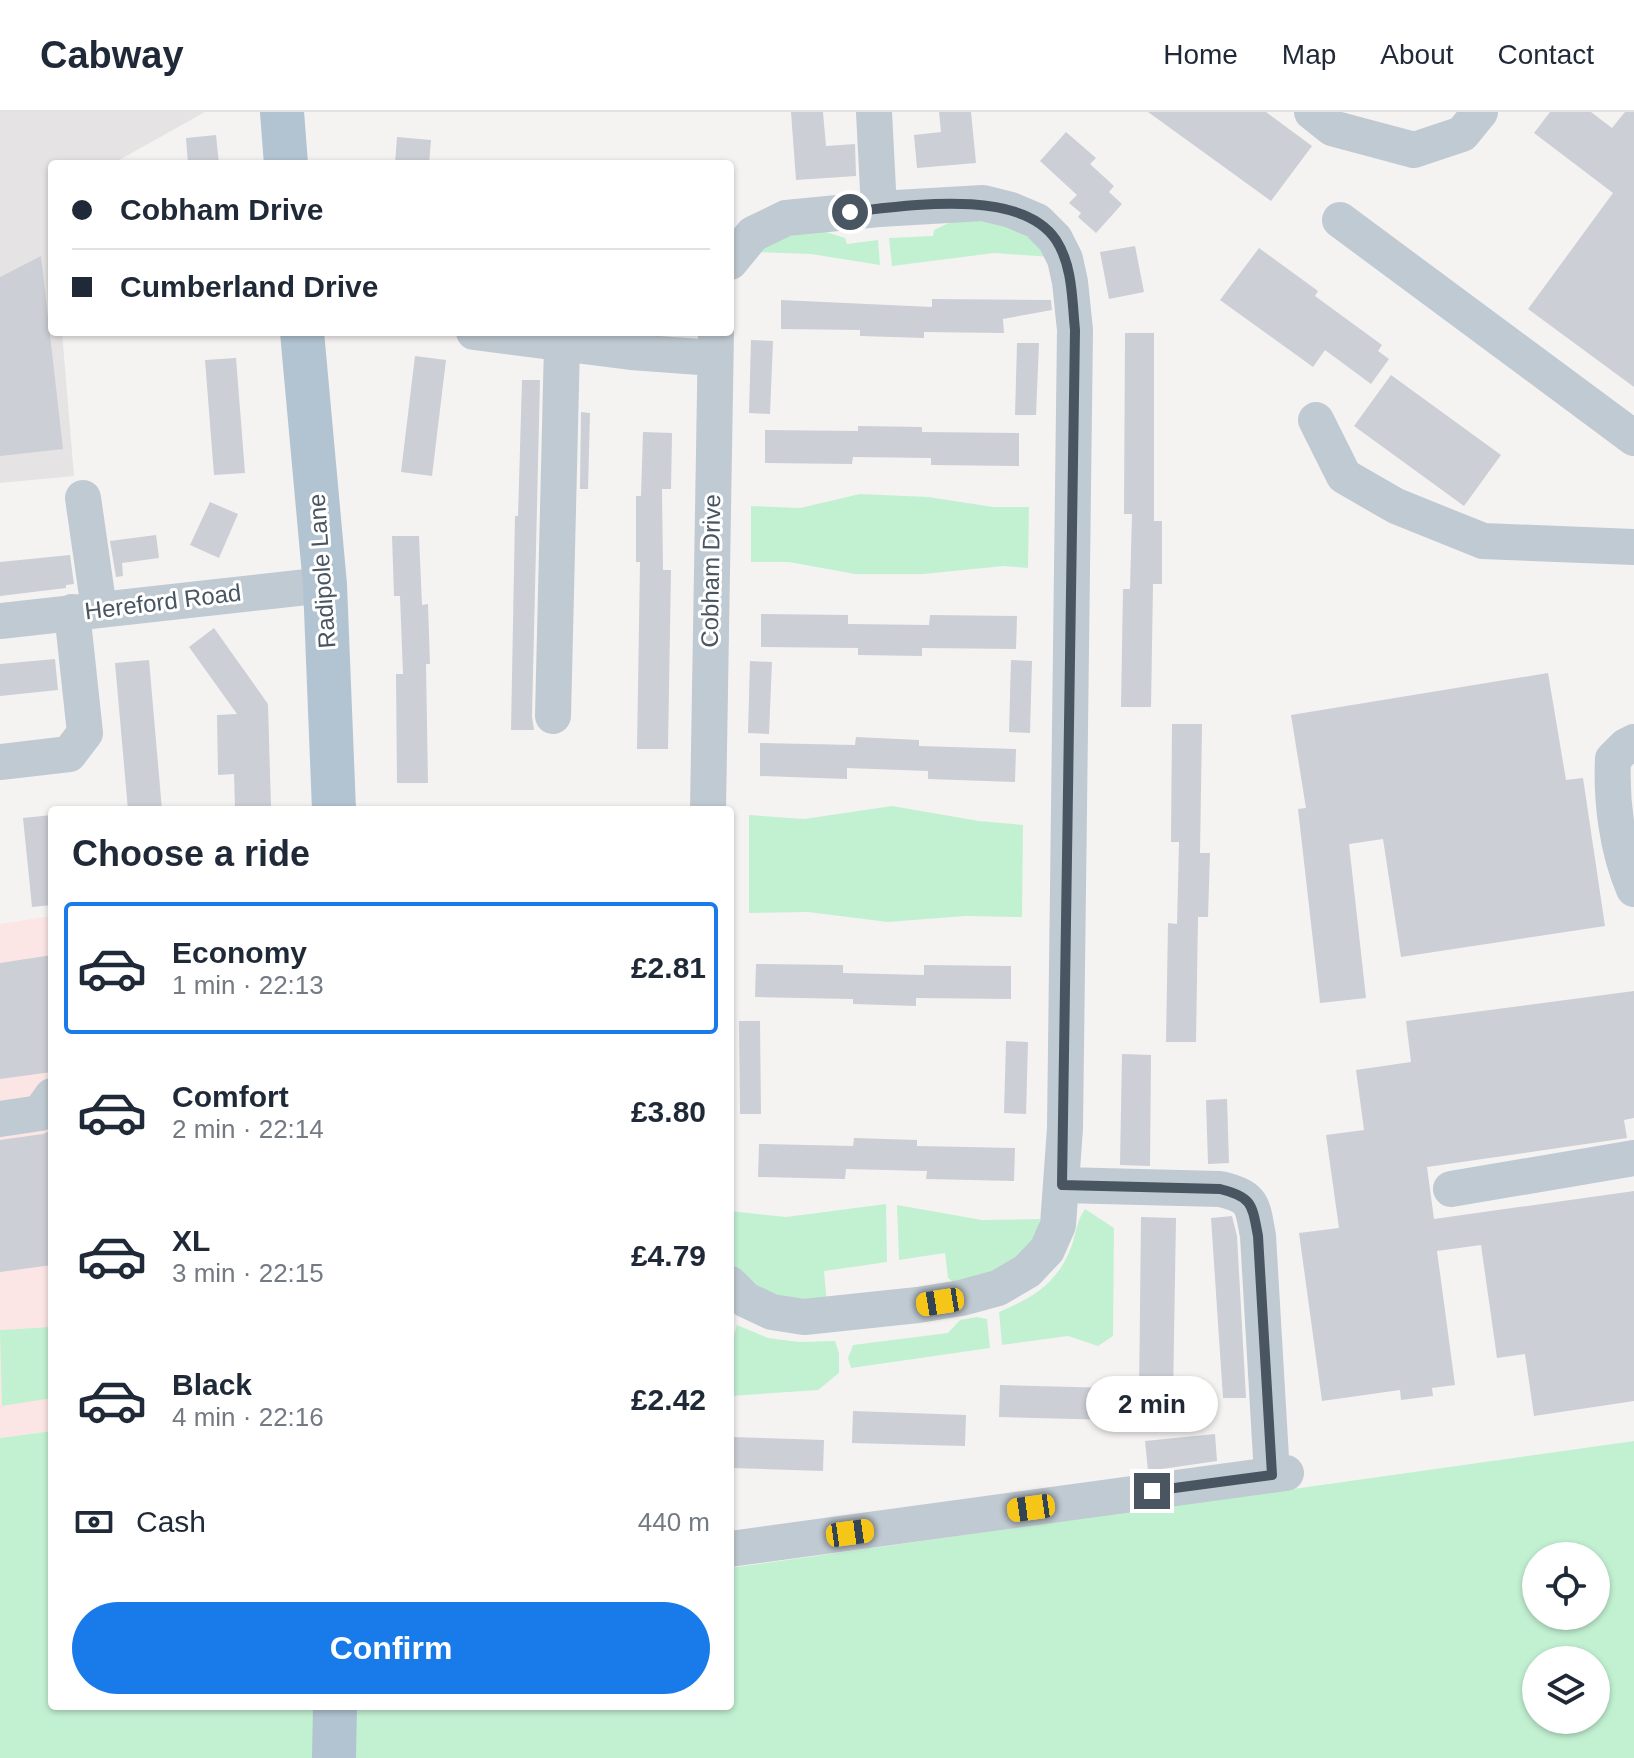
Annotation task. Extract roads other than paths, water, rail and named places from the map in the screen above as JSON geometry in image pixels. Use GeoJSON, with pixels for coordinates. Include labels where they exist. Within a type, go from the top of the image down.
{"type":"FeatureCollection","features":[{"type":"Feature","properties":{"kind":"main road"},"geometry":{"type":"LineString","coordinates":[[282,112],[286,160]]}},
{"type":"Feature","properties":{"kind":"main road","name":"Radipole Lane"},"geometry":{"type":"LineString","coordinates":[[302,336],[325,585],[334,806]]}},
{"type":"Feature","properties":{"kind":"main road"},"geometry":{"type":"LineString","coordinates":[[334,1758],[335,1710]]}},
{"type":"Feature","properties":{"kind":"street"},"geometry":{"type":"LineString","coordinates":[[874,112],[879,209]]}},
{"type":"Feature","properties":{"kind":"street"},"geometry":{"type":"LineString","coordinates":[[1312,112],[1332,128],[1414,150],[1462,134],[1480,112]]}},
{"type":"Feature","properties":{"kind":"street"},"geometry":{"type":"LineString","coordinates":[[734,257],[753,234],[786,218],[983,203],[1037,221],[1055,239],[1065,259],[1075,330],[1062,1185],[1058,1225],[1047,1250],[1027,1271],[998,1288],[961,1298],[804,1317],[772,1312],[746,1300],[734,1288]]}},
{"type":"Feature","properties":{"kind":"street"},"geometry":{"type":"LineString","coordinates":[[1340,220],[1634,438]]}},
{"type":"Feature","properties":{"kind":"street"},"geometry":{"type":"LineString","coordinates":[[503,336],[562,344],[715,345]]}},
{"type":"Feature","properties":{"kind":"street"},"geometry":{"type":"LineString","coordinates":[[553,716],[562,344]]}},
{"type":"Feature","properties":{"kind":"street","name":"Cobham Drive"},"geometry":{"type":"LineString","coordinates":[[708,806],[715,345]]}},
{"type":"Feature","properties":{"kind":"street"},"geometry":{"type":"LineString","coordinates":[[1316,420],[1344,476],[1396,506],[1483,541],[1634,547]]}},
{"type":"Feature","properties":{"kind":"street"},"geometry":{"type":"LineString","coordinates":[[0,762],[69,754],[85,733],[83,498]]}},
{"type":"Feature","properties":{"kind":"street","name":"Hereford Road"},"geometry":{"type":"LineString","coordinates":[[0,621],[325,585]]}},
{"type":"Feature","properties":{"kind":"street"},"geometry":{"type":"LineString","coordinates":[[1634,742],[1613,759],[1612,779],[1624,861],[1634,889]]}},
{"type":"Feature","properties":{"kind":"street"},"geometry":{"type":"LineString","coordinates":[[0,1119],[40,1113],[48,1102]]}},
{"type":"Feature","properties":{"kind":"street"},"geometry":{"type":"LineString","coordinates":[[1451,1189],[1634,1158]]}},
{"type":"Feature","properties":{"kind":"street"},"geometry":{"type":"LineString","coordinates":[[734,1548],[1279,1474],[1258,1236],[1252,1205],[1240,1194],[1220,1189],[1062,1185]]}}]}
